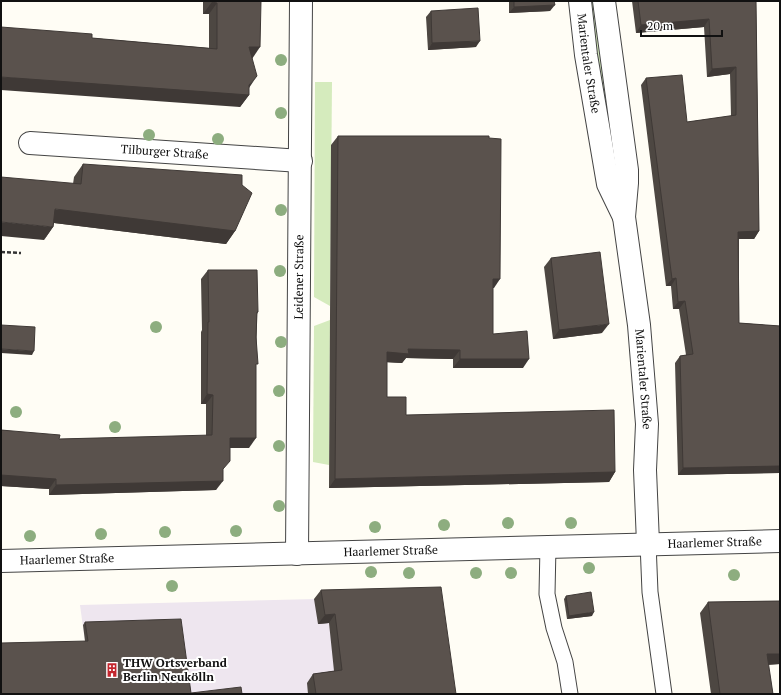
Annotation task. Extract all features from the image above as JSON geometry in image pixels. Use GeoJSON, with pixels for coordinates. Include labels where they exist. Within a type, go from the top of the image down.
{"type":"FeatureCollection","features":[{"type":"Feature","properties":{"kind":"street","name":"Leidener Straße"},"geometry":{"type":"LineString","coordinates":[[297,554],[301,1]]}},
{"type":"Feature","properties":{"kind":"street","name":"Marientaler Straße"},"geometry":{"type":"LineString","coordinates":[[580,1],[586,55],[608,184],[624,217]]}},
{"type":"Feature","properties":{"kind":"street","name":"Marientaler Straße"},"geometry":{"type":"LineString","coordinates":[[604,1],[627,170],[624,217],[640,325],[646,424],[645,470],[648,543]]}},
{"type":"Feature","properties":{"kind":"street","name":"Tilburger Straße"},"geometry":{"type":"LineString","coordinates":[[30,142],[301,161]]}},
{"type":"Feature","properties":{"kind":"street","name":"Haarlemer Straße"},"geometry":{"type":"LineString","coordinates":[[1,561],[297,554],[648,543],[780,541]]}},
{"type":"Feature","properties":{"kind":"lane"},"geometry":{"type":"LineString","coordinates":[[648,543],[650,592],[664,694]]}},
{"type":"Feature","properties":{"kind":"lane"},"geometry":{"type":"LineString","coordinates":[[548,546],[547,594],[554,628],[565,662],[570,694]]}},
{"type":"Feature","properties":{"kind":"path"},"geometry":{"type":"LineString","coordinates":[[1,252],[21,253]]}},
{"type":"Feature","properties":{"kind":"shaded area"},"geometry":{"type":"Polygon","coordinates":[[[315,599],[448,694],[92,694],[80,605],[315,599]]]}},
{"type":"Feature","properties":{"kind":"green space"},"geometry":{"type":"Polygon","coordinates":[[[589,1],[595,1],[620,182],[611,158],[589,1]]]}},
{"type":"Feature","properties":{"kind":"green space"},"geometry":{"type":"Polygon","coordinates":[[[315,82],[332,82],[330,306],[314,297],[315,82]]]}},
{"type":"Feature","properties":{"kind":"green space"},"geometry":{"type":"Polygon","coordinates":[[[330,320],[329,465],[313,462],[314,326],[330,320]]]}},
{"type":"Feature","properties":{"kind":"building"},"geometry":{"type":"Polygon","coordinates":[[[212,1],[261,1],[260,47],[249,47],[257,76],[249,85],[249,95],[1,77],[1,27],[92,34],[92,38],[217,49],[217,3],[212,1]]]}},
{"type":"Feature","properties":{"kind":"building"},"geometry":{"type":"Polygon","coordinates":[[[514,1],[554,1],[555,5],[514,7],[514,1]]]}},
{"type":"Feature","properties":{"kind":"building"},"geometry":{"type":"Polygon","coordinates":[[[638,1],[756,1],[759,231],[738,232],[739,323],[780,326],[780,466],[683,468],[680,356],[693,354],[685,301],[678,302],[676,278],[672,279],[646,78],[682,75],[687,122],[736,115],[736,67],[712,69],[709,19],[641,25],[638,1]]]}},
{"type":"Feature","properties":{"kind":"building"},"geometry":{"type":"Polygon","coordinates":[[[478,8],[480,41],[432,43],[431,11],[478,8]]]}},
{"type":"Feature","properties":{"kind":"building"},"geometry":{"type":"Polygon","coordinates":[[[338,136],[489,136],[489,138],[501,139],[500,279],[493,279],[493,334],[527,331],[529,359],[460,359],[460,350],[408,349],[409,354],[387,352],[387,397],[406,397],[406,415],[614,410],[615,472],[335,479],[338,136]]]}},
{"type":"Feature","properties":{"kind":"building"},"geometry":{"type":"Polygon","coordinates":[[[83,164],[242,175],[242,185],[252,193],[235,231],[55,209],[53,227],[1,222],[1,177],[81,184],[83,164]]]}},
{"type":"Feature","properties":{"kind":"building"},"geometry":{"type":"Polygon","coordinates":[[[600,252],[609,324],[559,330],[551,258],[600,252]]]}},
{"type":"Feature","properties":{"kind":"building"},"geometry":{"type":"Polygon","coordinates":[[[208,270],[257,270],[258,312],[256,337],[258,364],[256,364],[256,438],[230,438],[230,461],[223,469],[223,481],[56,485],[56,479],[1,475],[1,430],[60,435],[59,439],[212,435],[213,395],[207,394],[209,322],[208,270]]]}},
{"type":"Feature","properties":{"kind":"building"},"geometry":{"type":"Polygon","coordinates":[[[1,325],[35,327],[34,351],[1,349],[1,325]]]}},
{"type":"Feature","properties":{"kind":"building"},"geometry":{"type":"Polygon","coordinates":[[[441,587],[456,694],[316,694],[313,674],[342,670],[335,614],[325,615],[321,590],[441,587]]]}},
{"type":"Feature","properties":{"kind":"building"},"geometry":{"type":"Polygon","coordinates":[[[591,592],[594,612],[569,616],[566,596],[591,592]]]}},
{"type":"Feature","properties":{"kind":"building"},"geometry":{"type":"Polygon","coordinates":[[[780,601],[780,654],[767,654],[773,694],[720,694],[708,602],[780,601]]]}},
{"type":"Feature","properties":{"kind":"building"},"geometry":{"type":"Polygon","coordinates":[[[181,619],[191,693],[241,687],[242,694],[1,694],[1,643],[88,641],[85,622],[181,619]]]}},
{"type":"Feature","properties":{"kind":"place","name":"THW Ortsverband Berlin Neukölln"},"geometry":{"type":"Point","coordinates":[112,670]}}]}
